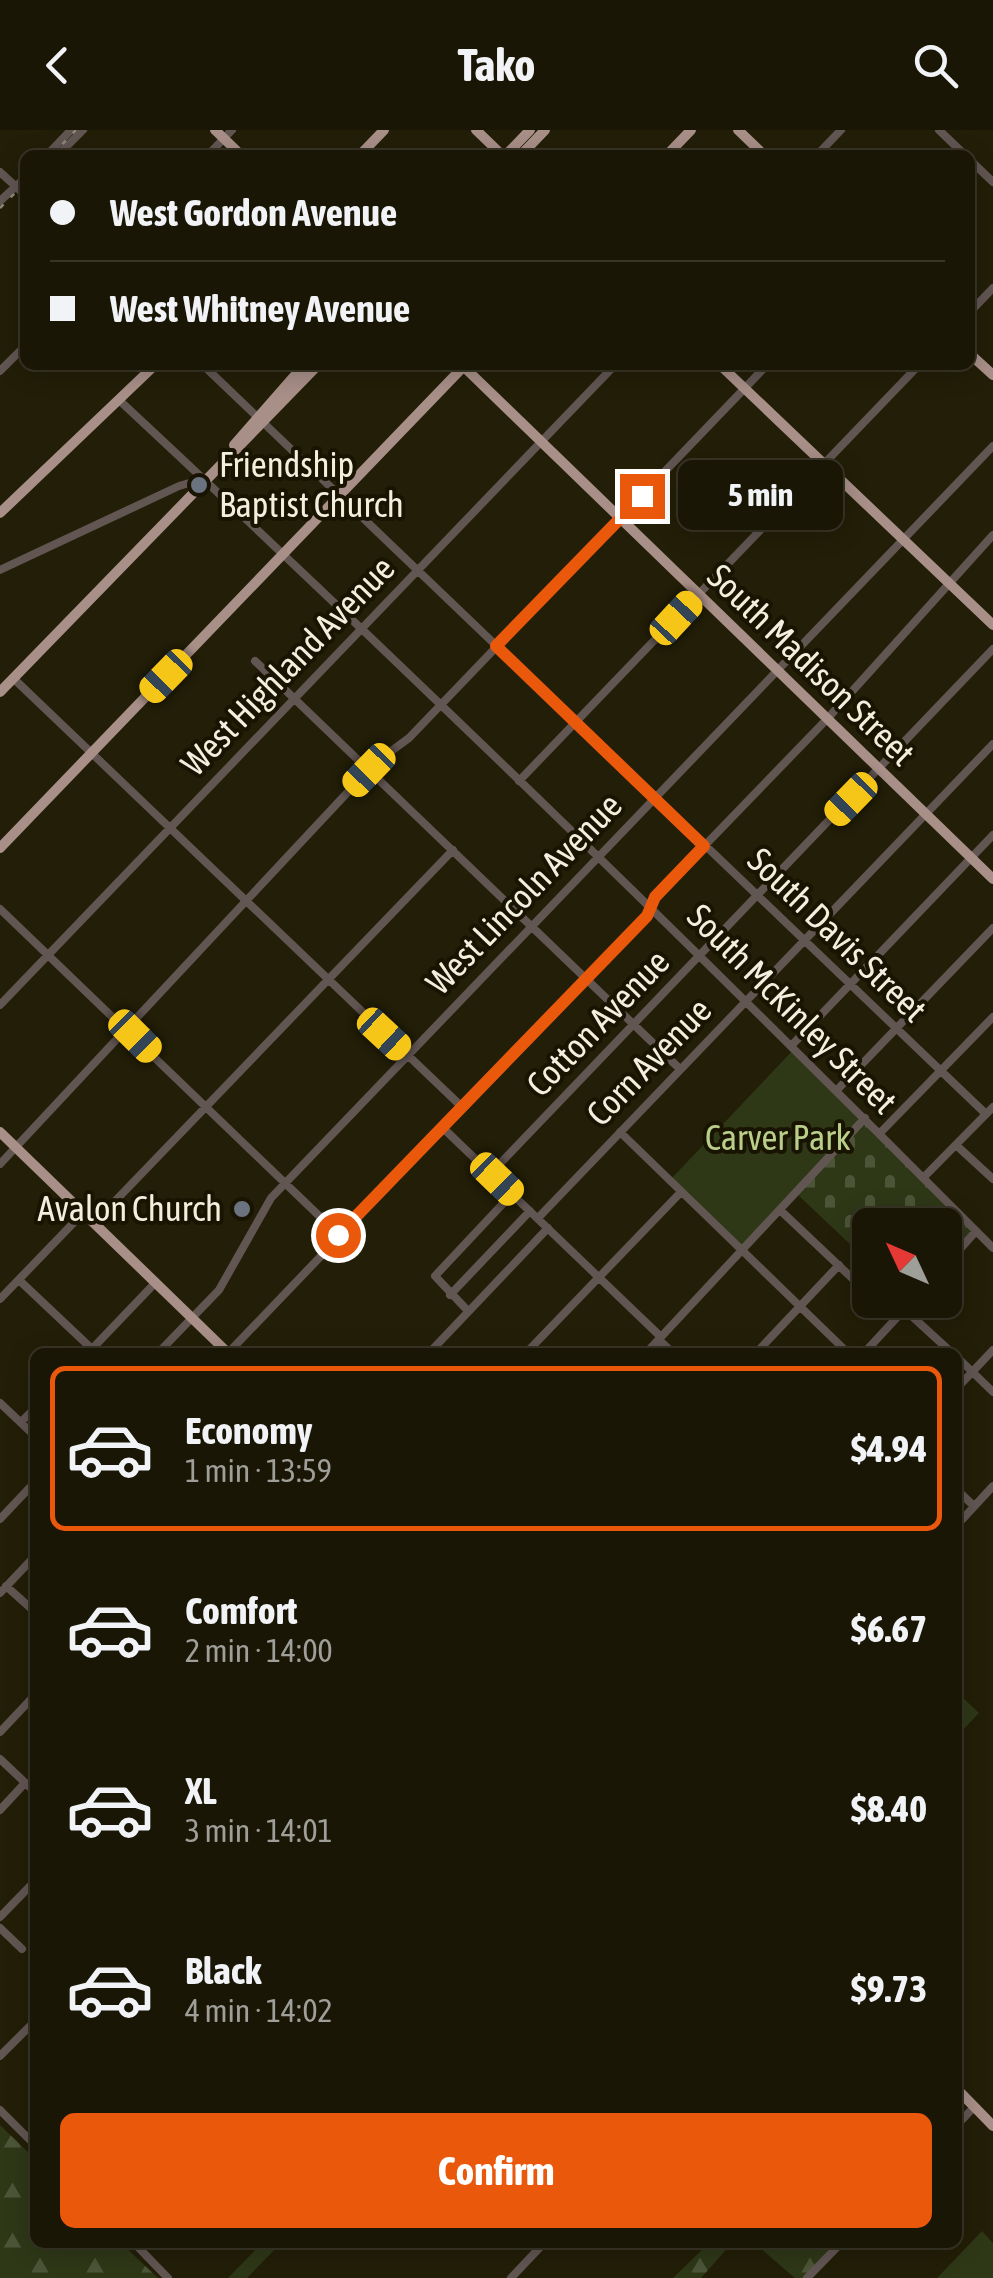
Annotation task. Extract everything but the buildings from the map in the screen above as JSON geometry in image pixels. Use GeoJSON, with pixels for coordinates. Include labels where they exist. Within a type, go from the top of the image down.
{"type":"FeatureCollection","features":[{"type":"Feature","properties":{"kind":"main road"},"geometry":{"type":"LineString","coordinates":[[365,150],[384,130]]}},
{"type":"Feature","properties":{"kind":"main road"},"geometry":{"type":"LineString","coordinates":[[476,130],[498,150]]}},
{"type":"Feature","properties":{"kind":"main road"},"geometry":{"type":"LineString","coordinates":[[509,150],[530,130]]}},
{"type":"Feature","properties":{"kind":"main road"},"geometry":{"type":"LineString","coordinates":[[525,150],[544,130]]}},
{"type":"Feature","properties":{"kind":"main road"},"geometry":{"type":"LineString","coordinates":[[672,150],[690,130]]}},
{"type":"Feature","properties":{"kind":"main road"},"geometry":{"type":"LineString","coordinates":[[738,130],[759,150]]}},
{"type":"Feature","properties":{"kind":"main road"},"geometry":{"type":"LineString","coordinates":[[0,512],[151,370]]}},
{"type":"Feature","properties":{"kind":"main road"},"geometry":{"type":"LineString","coordinates":[[0,692],[204,479],[300,370]]}},
{"type":"Feature","properties":{"kind":"main road"},"geometry":{"type":"LineString","coordinates":[[259,419],[313,370]]}},
{"type":"Feature","properties":{"kind":"main road"},"geometry":{"type":"LineString","coordinates":[[0,848],[459,370]]}},
{"type":"Feature","properties":{"kind":"main road","name":"South Madison Street"},"geometry":{"type":"LineString","coordinates":[[467,370],[993,879]]}},
{"type":"Feature","properties":{"kind":"main road"},"geometry":{"type":"LineString","coordinates":[[725,370],[993,625]]}},
{"type":"Feature","properties":{"kind":"main road"},"geometry":{"type":"LineString","coordinates":[[0,1132],[224,1348]]}},
{"type":"Feature","properties":{"kind":"main road"},"geometry":{"type":"LineString","coordinates":[[962,2094],[993,2126]]}},
{"type":"Feature","properties":{"kind":"street"},"geometry":{"type":"LineString","coordinates":[[52,150],[72,130]]}},
{"type":"Feature","properties":{"kind":"street"},"geometry":{"type":"LineString","coordinates":[[63,150],[83,130]]}},
{"type":"Feature","properties":{"kind":"street"},"geometry":{"type":"LineString","coordinates":[[822,150],[841,130]]}},
{"type":"Feature","properties":{"kind":"street"},"geometry":{"type":"LineString","coordinates":[[939,130],[959,150]]}},
{"type":"Feature","properties":{"kind":"street"},"geometry":{"type":"LineString","coordinates":[[0,172],[20,189]]}},
{"type":"Feature","properties":{"kind":"street"},"geometry":{"type":"LineString","coordinates":[[975,307],[993,288]]}},
{"type":"Feature","properties":{"kind":"street"},"geometry":{"type":"LineString","coordinates":[[0,372],[20,351]]}},
{"type":"Feature","properties":{"kind":"street","name":"South Davis Street"},"geometry":{"type":"LineString","coordinates":[[208,370],[940,1072],[989,1111]]}},
{"type":"Feature","properties":{"kind":"street","name":"West Highland Avenue"},"geometry":{"type":"LineString","coordinates":[[0,1005],[610,370]]}},
{"type":"Feature","properties":{"kind":"street"},"geometry":{"type":"LineString","coordinates":[[0,1164],[128,1030],[244,899],[369,770],[401,746],[763,370]]}},
{"type":"Feature","properties":{"kind":"street"},"geometry":{"type":"LineString","coordinates":[[520,781],[914,370]]}},
{"type":"Feature","properties":{"kind":"street","name":"South McKinley Street"},"geometry":{"type":"LineString","coordinates":[[119,400],[284,553],[747,1000],[993,1248]]}},
{"type":"Feature","properties":{"kind":"street","name":"West Lincoln Avenue"},"geometry":{"type":"LineString","coordinates":[[163,1348],[226,1279],[260,1211],[993,446]]}},
{"type":"Feature","properties":{"kind":"street"},"geometry":{"type":"LineString","coordinates":[[0,570],[178,486],[204,479]]}},
{"type":"Feature","properties":{"kind":"street"},"geometry":{"type":"LineString","coordinates":[[178,486],[190,493]]}},
{"type":"Feature","properties":{"kind":"street"},"geometry":{"type":"LineString","coordinates":[[232,1348],[647,916],[650,907],[704,846],[828,718],[993,535]]}},
{"type":"Feature","properties":{"kind":"street","name":"Cotton Avenue"},"geometry":{"type":"LineString","coordinates":[[491,1173],[993,650]]}},
{"type":"Feature","properties":{"kind":"street"},"geometry":{"type":"LineString","coordinates":[[255,661],[680,1069]]}},
{"type":"Feature","properties":{"kind":"street"},"geometry":{"type":"LineString","coordinates":[[14,678],[462,1107]]}},
{"type":"Feature","properties":{"kind":"street","name":"Corn Avenue"},"geometry":{"type":"LineString","coordinates":[[538,1218],[993,744]]}},
{"type":"Feature","properties":{"kind":"street"},"geometry":{"type":"LineString","coordinates":[[792,1044],[993,836]]}},
{"type":"Feature","properties":{"kind":"street"},"geometry":{"type":"LineString","coordinates":[[94,1223],[452,850]]}},
{"type":"Feature","properties":{"kind":"street"},"geometry":{"type":"LineString","coordinates":[[0,909],[338,1235]]}},
{"type":"Feature","properties":{"kind":"street"},"geometry":{"type":"LineString","coordinates":[[837,1090],[993,928]]}},
{"type":"Feature","properties":{"kind":"street"},"geometry":{"type":"LineString","coordinates":[[880,1134],[993,1017]]}},
{"type":"Feature","properties":{"kind":"street"},"geometry":{"type":"LineString","coordinates":[[924,1178],[989,1111]]}},
{"type":"Feature","properties":{"kind":"street"},"geometry":{"type":"LineString","coordinates":[[651,1348],[865,1118]]}},
{"type":"Feature","properties":{"kind":"street"},"geometry":{"type":"LineString","coordinates":[[442,1127],[669,1348]]}},
{"type":"Feature","properties":{"kind":"street"},"geometry":{"type":"LineString","coordinates":[[620,1132],[843,1348]]}},
{"type":"Feature","properties":{"kind":"street"},"geometry":{"type":"LineString","coordinates":[[956,1144],[993,1179]]}},
{"type":"Feature","properties":{"kind":"street"},"geometry":{"type":"LineString","coordinates":[[531,1348],[682,1192]]}},
{"type":"Feature","properties":{"kind":"street"},"geometry":{"type":"LineString","coordinates":[[468,1312],[437,1280],[437,1272],[512,1194]]}},
{"type":"Feature","properties":{"kind":"street"},"geometry":{"type":"LineString","coordinates":[[780,1210],[852,1277]]}},
{"type":"Feature","properties":{"kind":"street"},"geometry":{"type":"LineString","coordinates":[[450,1295],[530,1211]]}},
{"type":"Feature","properties":{"kind":"street"},"geometry":{"type":"LineString","coordinates":[[0,1300],[83,1213]]}},
{"type":"Feature","properties":{"kind":"street"},"geometry":{"type":"LineString","coordinates":[[434,1348],[548,1228]]}},
{"type":"Feature","properties":{"kind":"street"},"geometry":{"type":"LineString","coordinates":[[962,1247],[976,1231]]}},
{"type":"Feature","properties":{"kind":"street"},"geometry":{"type":"LineString","coordinates":[[760,1348],[839,1265]]}},
{"type":"Feature","properties":{"kind":"street"},"geometry":{"type":"LineString","coordinates":[[19,1280],[87,1348]]}},
{"type":"Feature","properties":{"kind":"street"},"geometry":{"type":"LineString","coordinates":[[93,1348],[156,1282]]}},
{"type":"Feature","properties":{"kind":"street"},"geometry":{"type":"LineString","coordinates":[[869,1348],[896,1318]]}},
{"type":"Feature","properties":{"kind":"street"},"geometry":{"type":"LineString","coordinates":[[914,1318],[948,1348]]}},
{"type":"Feature","properties":{"kind":"street"},"geometry":{"type":"LineString","coordinates":[[962,1383],[993,1350]]}},
{"type":"Feature","properties":{"kind":"street"},"geometry":{"type":"LineString","coordinates":[[962,1362],[993,1392]]}},
{"type":"Feature","properties":{"kind":"street"},"geometry":{"type":"LineString","coordinates":[[0,1403],[30,1431]]}},
{"type":"Feature","properties":{"kind":"street"},"geometry":{"type":"LineString","coordinates":[[21,1422],[30,1413]]}},
{"type":"Feature","properties":{"kind":"street"},"geometry":{"type":"LineString","coordinates":[[962,1520],[993,1486]]}},
{"type":"Feature","properties":{"kind":"street"},"geometry":{"type":"LineString","coordinates":[[0,1518],[30,1487]]}},
{"type":"Feature","properties":{"kind":"street"},"geometry":{"type":"LineString","coordinates":[[962,1495],[974,1506]]}},
{"type":"Feature","properties":{"kind":"street"},"geometry":{"type":"LineString","coordinates":[[30,1561],[3,1590],[30,1609]]}},
{"type":"Feature","properties":{"kind":"street"},"geometry":{"type":"LineString","coordinates":[[0,1732],[30,1700]]}},
{"type":"Feature","properties":{"kind":"street"},"geometry":{"type":"LineString","coordinates":[[0,1759],[30,1788]]}},
{"type":"Feature","properties":{"kind":"street"},"geometry":{"type":"LineString","coordinates":[[0,1810],[25,1783]]}},
{"type":"Feature","properties":{"kind":"street"},"geometry":{"type":"LineString","coordinates":[[0,1917],[30,1885]]}},
{"type":"Feature","properties":{"kind":"street"},"geometry":{"type":"LineString","coordinates":[[0,1928],[22,1949]]}},
{"type":"Feature","properties":{"kind":"street"},"geometry":{"type":"LineString","coordinates":[[0,2056],[30,2027]]}},
{"type":"Feature","properties":{"kind":"street"},"geometry":{"type":"LineString","coordinates":[[962,2120],[974,2107]]}},
{"type":"Feature","properties":{"kind":"street"},"geometry":{"type":"LineString","coordinates":[[0,2110],[30,2140]]}},
{"type":"Feature","properties":{"kind":"street"},"geometry":{"type":"LineString","coordinates":[[138,2248],[168,2278]]}},
{"type":"Feature","properties":{"kind":"street"},"geometry":{"type":"LineString","coordinates":[[511,2278],[539,2248]]}},
{"type":"Feature","properties":{"kind":"street"},"geometry":{"type":"LineString","coordinates":[[807,2278],[836,2248]]}},
{"type":"Feature","properties":{"kind":"green space","name":"Carver Park"},"geometry":{"type":"Polygon","coordinates":[[[794,1049],[863,1118],[742,1248],[671,1179],[794,1049]]]}},
{"type":"Feature","properties":{"kind":"green space"},"geometry":{"type":"Polygon","coordinates":[[[865,1120],[952,1208],[852,1208],[852,1246],[797,1194],[865,1120]]]}},
{"type":"Feature","properties":{"kind":"green space"},"geometry":{"type":"Polygon","coordinates":[[[962,1218],[975,1231],[962,1245],[962,1218]]]}},
{"type":"Feature","properties":{"kind":"green space"},"geometry":{"type":"Polygon","coordinates":[[[962,1697],[979,1713],[962,1731],[962,1697]]]}},
{"type":"Feature","properties":{"kind":"green space"},"geometry":{"type":"Polygon","coordinates":[[[0,2125],[30,2154],[30,2248],[126,2248],[158,2278],[0,2278],[0,2125]]]}},
{"type":"Feature","properties":{"kind":"green space"},"geometry":{"type":"Polygon","coordinates":[[[982,2231],[993,2243],[993,2278],[937,2278],[982,2231]]]}},
{"type":"Feature","properties":{"kind":"green space"},"geometry":{"type":"Polygon","coordinates":[[[257,2248],[276,2248],[247,2278],[228,2278],[257,2248]]]}},
{"type":"Feature","properties":{"kind":"green space"},"geometry":{"type":"Polygon","coordinates":[[[704,2248],[728,2248],[701,2278],[673,2278],[704,2248]]]}},
{"type":"Feature","properties":{"kind":"green space"},"geometry":{"type":"Polygon","coordinates":[[[760,2248],[837,2248],[807,2278],[795,2278],[760,2248]]]}},
{"type":"Feature","properties":{"kind":"railway"},"geometry":{"type":"LineString","coordinates":[[57,150],[76,130]]}},
{"type":"Feature","properties":{"kind":"railway"},"geometry":{"type":"LineString","coordinates":[[0,208],[20,188]]}},
{"type":"Feature","properties":{"kind":"place","name":"Friendship Baptist Church"},"geometry":{"type":"Point","coordinates":[199,485]}},
{"type":"Feature","properties":{"kind":"place","name":"Avalon Church"},"geometry":{"type":"Point","coordinates":[242,1209]}},
{"type":"Feature","properties":{"kind":"route"},"geometry":{"type":"LineString","coordinates":[[338,1235],[647,916],[655,897],[704,846],[496,646],[642,496]]}}]}
